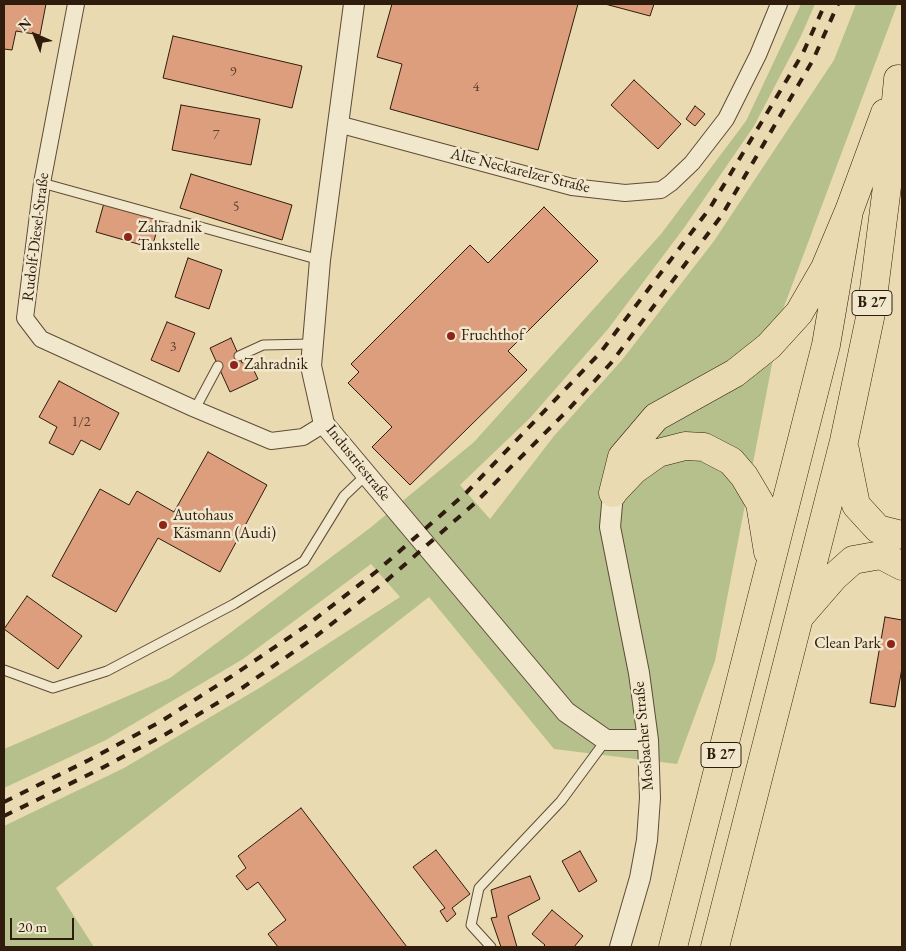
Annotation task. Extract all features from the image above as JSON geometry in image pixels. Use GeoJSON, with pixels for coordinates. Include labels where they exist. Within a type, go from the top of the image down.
{"type":"FeatureCollection","features":[{"type":"Feature","properties":{"kind":"highway","name":"B 27"},"geometry":{"type":"LineString","coordinates":[[673,947],[769,563],[826,345],[849,211],[898,79],[890,163],[871,313],[844,441],[715,947]]}},
{"type":"Feature","properties":{"kind":"highway"},"geometry":{"type":"LineString","coordinates":[[613,493],[622,457],[656,417],[735,372],[769,346],[799,313],[825,268],[849,211]]}},
{"type":"Feature","properties":{"kind":"highway"},"geometry":{"type":"LineString","coordinates":[[844,441],[856,505],[878,529],[902,535]]}},
{"type":"Feature","properties":{"kind":"highway"},"geometry":{"type":"LineString","coordinates":[[613,493],[634,470],[658,453],[685,446],[704,447],[731,461],[744,476],[760,503],[769,563]]}},
{"type":"Feature","properties":{"kind":"highway"},"geometry":{"type":"LineString","coordinates":[[798,618],[834,577],[853,560],[881,555],[902,566]]}},
{"type":"Feature","properties":{"kind":"street","name":"Rudolf-Diesel-Straße"},"geometry":{"type":"LineString","coordinates":[[76,4],[42,183],[25,318],[41,339],[195,410],[271,441],[303,437],[324,424]]}},
{"type":"Feature","properties":{"kind":"street","name":"Industriestraße"},"geometry":{"type":"LineString","coordinates":[[354,4],[320,260],[312,344],[311,366],[324,424],[566,712],[606,740]]}},
{"type":"Feature","properties":{"kind":"street","name":"Alte Neckarelzer Straße"},"geometry":{"type":"LineString","coordinates":[[338,124],[572,187],[625,193],[660,190],[671,183],[692,163],[726,119],[758,56],[779,4]]}},
{"type":"Feature","properties":{"kind":"street","name":"Mosbacher Straße"},"geometry":{"type":"LineString","coordinates":[[613,493],[610,527],[639,674],[648,740],[650,798],[640,878],[620,947]]}},
{"type":"Feature","properties":{"kind":"street"},"geometry":{"type":"LineString","coordinates":[[606,740],[648,740]]}},
{"type":"Feature","properties":{"kind":"lane"},"geometry":{"type":"LineString","coordinates":[[42,183],[320,260]]}},
{"type":"Feature","properties":{"kind":"lane"},"geometry":{"type":"LineString","coordinates":[[239,356],[263,345],[312,344]]}},
{"type":"Feature","properties":{"kind":"lane"},"geometry":{"type":"LineString","coordinates":[[195,410],[218,366]]}},
{"type":"Feature","properties":{"kind":"lane"},"geometry":{"type":"LineString","coordinates":[[4,670],[53,688],[107,671],[234,604],[304,561],[344,496],[366,475]]}},
{"type":"Feature","properties":{"kind":"lane"},"geometry":{"type":"LineString","coordinates":[[491,947],[471,924],[479,888],[561,802],[606,740]]}},
{"type":"Feature","properties":{"kind":"green space"},"geometry":{"type":"Polygon","coordinates":[[[801,4],[815,4],[801,36],[754,126],[684,228],[608,329],[530,418],[460,485],[490,519],[554,436],[622,360],[714,241],[834,60],[856,4],[897,5],[782,312],[715,661],[677,764],[554,749],[429,597],[56,888],[94,947],[4,947],[4,826],[124,768],[261,687],[400,597],[371,564],[243,659],[106,740],[4,788],[4,749],[170,678],[370,528],[474,442],[661,234],[746,121],[801,4]]]}},
{"type":"Feature","properties":{"kind":"building"},"geometry":{"type":"Polygon","coordinates":[[[4,4],[46,4],[40,35],[16,31],[12,50],[4,49],[4,4]]]}},
{"type":"Feature","properties":{"kind":"building"},"geometry":{"type":"Polygon","coordinates":[[[392,4],[578,4],[538,150],[390,109],[402,64],[377,57],[392,4]]]}},
{"type":"Feature","properties":{"kind":"building"},"geometry":{"type":"Polygon","coordinates":[[[605,4],[654,4],[650,16],[605,4]]]}},
{"type":"Feature","properties":{"kind":"building"},"geometry":{"type":"Polygon","coordinates":[[[173,36],[302,66],[292,108],[163,78],[173,36]]]}},
{"type":"Feature","properties":{"kind":"building"},"geometry":{"type":"Polygon","coordinates":[[[634,80],[681,124],[658,149],[611,105],[634,80]]]}},
{"type":"Feature","properties":{"kind":"building"},"geometry":{"type":"Polygon","coordinates":[[[181,105],[260,119],[251,165],[172,150],[181,105]]]}},
{"type":"Feature","properties":{"kind":"building"},"geometry":{"type":"Polygon","coordinates":[[[695,106],[705,114],[695,126],[686,119],[695,106]]]}},
{"type":"Feature","properties":{"kind":"building"},"geometry":{"type":"Polygon","coordinates":[[[191,174],[292,205],[282,240],[180,208],[191,174]]]}},
{"type":"Feature","properties":{"kind":"building"},"geometry":{"type":"Polygon","coordinates":[[[104,203],[160,219],[152,248],[96,232],[104,203]]]}},
{"type":"Feature","properties":{"kind":"building","name":"Fruchthof"},"geometry":{"type":"Polygon","coordinates":[[[544,207],[598,261],[508,351],[527,370],[410,485],[372,447],[392,427],[348,383],[359,372],[351,364],[470,245],[488,263],[544,207]]]}},
{"type":"Feature","properties":{"kind":"building"},"geometry":{"type":"Polygon","coordinates":[[[188,258],[222,270],[209,309],[175,297],[188,258]]]}},
{"type":"Feature","properties":{"kind":"building"},"geometry":{"type":"Polygon","coordinates":[[[167,322],[195,333],[179,372],[151,360],[167,322]]]}},
{"type":"Feature","properties":{"kind":"building","name":"Zahradnik"},"geometry":{"type":"Polygon","coordinates":[[[231,338],[242,363],[249,360],[258,379],[230,392],[210,348],[231,338]]]}},
{"type":"Feature","properties":{"kind":"building"},"geometry":{"type":"Polygon","coordinates":[[[59,381],[119,413],[100,450],[81,440],[73,455],[49,443],[57,427],[39,417],[59,381]]]}},
{"type":"Feature","properties":{"kind":"building","name":"Autohaus Käsmann (Audi)"},"geometry":{"type":"Polygon","coordinates":[[[208,452],[267,485],[220,572],[158,538],[116,612],[52,576],[100,489],[129,505],[137,491],[174,512],[208,452]]]}},
{"type":"Feature","properties":{"kind":"building"},"geometry":{"type":"Polygon","coordinates":[[[27,596],[82,636],[58,669],[4,629],[27,596]]]}},
{"type":"Feature","properties":{"kind":"building","name":"Clean Park"},"geometry":{"type":"Polygon","coordinates":[[[885,617],[902,620],[902,668],[895,707],[870,703],[885,617]]]}},
{"type":"Feature","properties":{"kind":"building"},"geometry":{"type":"Polygon","coordinates":[[[301,808],[407,947],[278,947],[268,934],[286,920],[258,882],[247,890],[236,876],[246,868],[238,856],[301,808]]]}},
{"type":"Feature","properties":{"kind":"building"},"geometry":{"type":"Polygon","coordinates":[[[436,850],[470,894],[452,908],[456,914],[447,922],[440,911],[445,908],[413,867],[436,850]]]}},
{"type":"Feature","properties":{"kind":"building"},"geometry":{"type":"Polygon","coordinates":[[[580,851],[597,881],[579,892],[562,861],[580,851]]]}},
{"type":"Feature","properties":{"kind":"building"},"geometry":{"type":"Polygon","coordinates":[[[530,876],[540,899],[508,916],[517,947],[501,947],[491,918],[497,917],[491,890],[530,876]]]}},
{"type":"Feature","properties":{"kind":"building"},"geometry":{"type":"Polygon","coordinates":[[[552,910],[583,936],[574,947],[543,947],[545,945],[532,934],[552,910]]]}},
{"type":"Feature","properties":{"kind":"railway"},"geometry":{"type":"LineString","coordinates":[[4,802],[160,722],[232,676],[306,626],[377,571],[466,493],[600,353],[710,208],[803,53],[825,4]]}},
{"type":"Feature","properties":{"kind":"railway"},"geometry":{"type":"LineString","coordinates":[[4,816],[166,734],[242,688],[315,637],[386,581],[475,503],[567,411],[611,363],[722,215],[813,60],[838,4]]}},
{"type":"Feature","properties":{"kind":"place","name":"Zahradnik Tankstelle"},"geometry":{"type":"Point","coordinates":[128,237]}},
{"type":"Feature","properties":{"kind":"place","name":"Fruchthof"},"geometry":{"type":"Point","coordinates":[451,336]}},
{"type":"Feature","properties":{"kind":"place","name":"Zahradnik"},"geometry":{"type":"Point","coordinates":[234,365]}},
{"type":"Feature","properties":{"kind":"place","name":"Autohaus Käsmann (Audi)"},"geometry":{"type":"Point","coordinates":[163,525]}},
{"type":"Feature","properties":{"kind":"place","name":"Clean Park"},"geometry":{"type":"Point","coordinates":[891,644]}}]}
